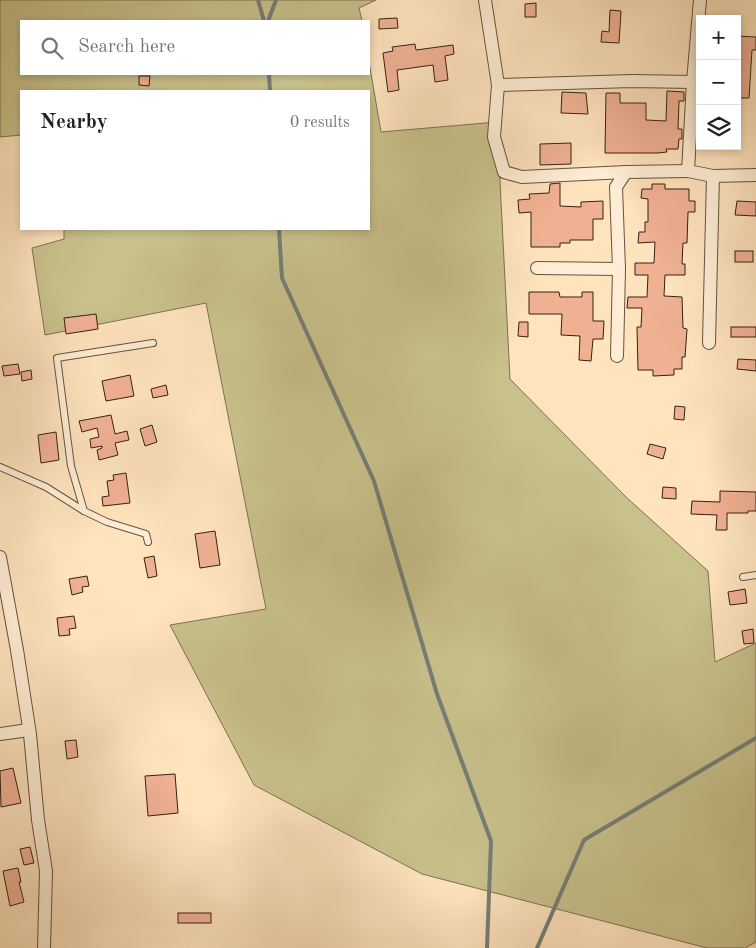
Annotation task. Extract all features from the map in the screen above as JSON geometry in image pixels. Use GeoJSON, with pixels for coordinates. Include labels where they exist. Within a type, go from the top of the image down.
{"type":"FeatureCollection","features":[{"type":"Feature","properties":{"kind":"street"},"geometry":{"type":"LineString","coordinates":[[486,0],[498,85],[494,137],[504,172],[522,177],[688,171],[713,176],[756,174]]}},
{"type":"Feature","properties":{"kind":"street"},"geometry":{"type":"LineString","coordinates":[[688,171],[700,0]]}},
{"type":"Feature","properties":{"kind":"street"},"geometry":{"type":"LineString","coordinates":[[498,85],[632,81],[693,82]]}},
{"type":"Feature","properties":{"kind":"street"},"geometry":{"type":"LineString","coordinates":[[617,356],[619,269],[616,187],[626,172]]}},
{"type":"Feature","properties":{"kind":"street"},"geometry":{"type":"LineString","coordinates":[[709,343],[713,176]]}},
{"type":"Feature","properties":{"kind":"street"},"geometry":{"type":"LineString","coordinates":[[537,268],[619,269]]}},
{"type":"Feature","properties":{"kind":"street"},"geometry":{"type":"LineString","coordinates":[[0,557],[29,730],[38,820],[46,871],[44,948]]}},
{"type":"Feature","properties":{"kind":"street"},"geometry":{"type":"LineString","coordinates":[[0,734],[29,730]]}},
{"type":"Feature","properties":{"kind":"lane"},"geometry":{"type":"LineString","coordinates":[[84,511],[71,466],[57,358],[153,342]]}},
{"type":"Feature","properties":{"kind":"lane"},"geometry":{"type":"LineString","coordinates":[[0,467],[46,487],[84,511],[107,522],[146,534],[148,542]]}},
{"type":"Feature","properties":{"kind":"lane"},"geometry":{"type":"LineString","coordinates":[[743,577],[756,575]]}},
{"type":"Feature","properties":{"kind":"shaded area"},"geometry":{"type":"Polygon","coordinates":[[[0,0],[376,0],[359,8],[362,20],[20,20],[20,75],[370,75],[370,68],[381,132],[497,122],[510,379],[626,497],[708,571],[715,662],[756,643],[756,942],[745,948],[707,948],[422,874],[254,785],[170,625],[266,609],[206,303],[45,335],[32,248],[64,239],[64,230],[370,230],[370,90],[20,90],[20,135],[0,137],[0,0]]]}},
{"type":"Feature","properties":{"kind":"building"},"geometry":{"type":"Polygon","coordinates":[[[536,3],[536,17],[525,17],[525,4],[536,3]]]}},
{"type":"Feature","properties":{"kind":"building"},"geometry":{"type":"Polygon","coordinates":[[[610,10],[621,11],[619,43],[601,42],[602,31],[609,32],[610,10]]]}},
{"type":"Feature","properties":{"kind":"building"},"geometry":{"type":"Polygon","coordinates":[[[397,18],[398,28],[379,29],[379,19],[397,18]]]}},
{"type":"Feature","properties":{"kind":"building"},"geometry":{"type":"Polygon","coordinates":[[[741,36],[756,37],[756,50],[752,50],[749,98],[741,98],[741,36]]]}},
{"type":"Feature","properties":{"kind":"building"},"geometry":{"type":"Polygon","coordinates":[[[415,44],[416,50],[453,45],[454,54],[445,56],[448,80],[435,82],[433,65],[397,70],[399,90],[388,92],[383,53],[393,51],[392,47],[415,44]]]}},
{"type":"Feature","properties":{"kind":"building"},"geometry":{"type":"Polygon","coordinates":[[[139,76],[150,76],[149,86],[139,85],[139,76]]]}},
{"type":"Feature","properties":{"kind":"building"},"geometry":{"type":"Polygon","coordinates":[[[667,91],[684,92],[684,101],[679,101],[678,129],[682,129],[682,139],[679,139],[678,149],[666,149],[667,152],[657,153],[605,153],[606,93],[620,93],[620,103],[646,103],[646,120],[666,121],[667,91]]]}},
{"type":"Feature","properties":{"kind":"building"},"geometry":{"type":"Polygon","coordinates":[[[562,92],[586,93],[588,114],[561,113],[562,92]]]}},
{"type":"Feature","properties":{"kind":"building"},"geometry":{"type":"Polygon","coordinates":[[[571,143],[571,164],[540,165],[540,144],[571,143]]]}},
{"type":"Feature","properties":{"kind":"building"},"geometry":{"type":"Polygon","coordinates":[[[560,183],[560,206],[581,207],[581,202],[603,201],[603,219],[593,219],[593,240],[570,240],[570,243],[560,243],[560,247],[531,247],[531,212],[519,213],[518,200],[530,199],[529,194],[549,193],[550,184],[560,183]]]}},
{"type":"Feature","properties":{"kind":"building"},"geometry":{"type":"Polygon","coordinates":[[[652,184],[665,184],[665,189],[689,189],[689,201],[695,201],[695,212],[688,212],[687,243],[683,243],[682,264],[685,264],[685,275],[665,275],[664,296],[682,297],[683,328],[687,329],[682,369],[674,369],[674,375],[653,376],[653,370],[638,370],[637,327],[641,327],[642,308],[627,308],[628,297],[647,297],[648,275],[635,275],[635,263],[654,263],[655,242],[638,243],[639,232],[645,232],[645,222],[648,222],[648,199],[641,198],[642,189],[652,189],[652,184]]]}},
{"type":"Feature","properties":{"kind":"building"},"geometry":{"type":"Polygon","coordinates":[[[737,201],[756,202],[756,216],[735,215],[737,201]]]}},
{"type":"Feature","properties":{"kind":"building"},"geometry":{"type":"Polygon","coordinates":[[[735,251],[753,251],[753,262],[735,262],[735,251]]]}},
{"type":"Feature","properties":{"kind":"building"},"geometry":{"type":"Polygon","coordinates":[[[529,292],[559,292],[560,297],[582,297],[582,292],[593,292],[593,321],[604,321],[603,339],[593,339],[591,361],[579,360],[580,336],[561,335],[562,314],[529,314],[529,292]]]}},
{"type":"Feature","properties":{"kind":"building"},"geometry":{"type":"Polygon","coordinates":[[[96,314],[98,329],[66,334],[64,318],[96,314]]]}},
{"type":"Feature","properties":{"kind":"building"},"geometry":{"type":"Polygon","coordinates":[[[519,322],[528,322],[528,337],[518,336],[519,322]]]}},
{"type":"Feature","properties":{"kind":"building"},"geometry":{"type":"Polygon","coordinates":[[[731,327],[756,327],[756,337],[731,337],[731,327]]]}},
{"type":"Feature","properties":{"kind":"building"},"geometry":{"type":"Polygon","coordinates":[[[738,359],[756,360],[756,371],[737,369],[738,359]]]}},
{"type":"Feature","properties":{"kind":"building"},"geometry":{"type":"Polygon","coordinates":[[[18,364],[20,374],[4,376],[2,366],[18,364]]]}},
{"type":"Feature","properties":{"kind":"building"},"geometry":{"type":"Polygon","coordinates":[[[31,370],[32,379],[22,381],[21,372],[31,370]]]}},
{"type":"Feature","properties":{"kind":"building"},"geometry":{"type":"Polygon","coordinates":[[[130,375],[134,396],[106,401],[102,381],[130,375]]]}},
{"type":"Feature","properties":{"kind":"building"},"geometry":{"type":"Polygon","coordinates":[[[166,385],[168,395],[153,398],[151,389],[166,385]]]}},
{"type":"Feature","properties":{"kind":"building"},"geometry":{"type":"Polygon","coordinates":[[[675,406],[685,407],[684,420],[674,419],[675,406]]]}},
{"type":"Feature","properties":{"kind":"building"},"geometry":{"type":"Polygon","coordinates":[[[111,415],[115,434],[127,431],[129,440],[115,443],[118,455],[99,460],[97,450],[102,448],[102,446],[91,448],[90,439],[99,437],[97,428],[82,432],[79,421],[111,415]]]}},
{"type":"Feature","properties":{"kind":"building"},"geometry":{"type":"Polygon","coordinates":[[[152,425],[157,442],[145,446],[140,429],[152,425]]]}},
{"type":"Feature","properties":{"kind":"building"},"geometry":{"type":"Polygon","coordinates":[[[56,432],[59,460],[41,463],[38,435],[56,432]]]}},
{"type":"Feature","properties":{"kind":"building"},"geometry":{"type":"Polygon","coordinates":[[[650,444],[666,448],[663,459],[647,454],[650,444]]]}},
{"type":"Feature","properties":{"kind":"building"},"geometry":{"type":"Polygon","coordinates":[[[126,473],[130,503],[103,506],[102,497],[109,496],[107,481],[114,480],[113,475],[126,473]]]}},
{"type":"Feature","properties":{"kind":"building"},"geometry":{"type":"Polygon","coordinates":[[[663,487],[676,488],[676,499],[662,498],[663,487]]]}},
{"type":"Feature","properties":{"kind":"building"},"geometry":{"type":"Polygon","coordinates":[[[720,491],[756,492],[756,511],[727,513],[727,530],[716,530],[717,515],[691,514],[692,501],[720,502],[720,491]]]}},
{"type":"Feature","properties":{"kind":"building"},"geometry":{"type":"Polygon","coordinates":[[[215,531],[220,565],[200,568],[195,534],[215,531]]]}},
{"type":"Feature","properties":{"kind":"building"},"geometry":{"type":"Polygon","coordinates":[[[154,556],[157,576],[148,578],[144,558],[154,556]]]}},
{"type":"Feature","properties":{"kind":"building"},"geometry":{"type":"Polygon","coordinates":[[[87,576],[89,586],[82,587],[83,592],[72,595],[69,579],[87,576]]]}},
{"type":"Feature","properties":{"kind":"building"},"geometry":{"type":"Polygon","coordinates":[[[745,589],[747,603],[730,605],[728,592],[745,589]]]}},
{"type":"Feature","properties":{"kind":"building"},"geometry":{"type":"Polygon","coordinates":[[[74,616],[76,628],[69,629],[70,635],[59,636],[57,618],[74,616]]]}},
{"type":"Feature","properties":{"kind":"building"},"geometry":{"type":"Polygon","coordinates":[[[753,629],[754,643],[744,644],[742,631],[753,629]]]}},
{"type":"Feature","properties":{"kind":"building"},"geometry":{"type":"Polygon","coordinates":[[[76,740],[78,757],[67,759],[65,741],[76,740]]]}},
{"type":"Feature","properties":{"kind":"building"},"geometry":{"type":"Polygon","coordinates":[[[13,768],[21,803],[1,807],[0,771],[13,768]]]}},
{"type":"Feature","properties":{"kind":"building"},"geometry":{"type":"Polygon","coordinates":[[[175,774],[178,813],[148,816],[145,776],[175,774]]]}},
{"type":"Feature","properties":{"kind":"building"},"geometry":{"type":"Polygon","coordinates":[[[30,847],[34,863],[24,865],[20,849],[30,847]]]}},
{"type":"Feature","properties":{"kind":"building"},"geometry":{"type":"Polygon","coordinates":[[[18,868],[24,902],[10,906],[3,871],[18,868]]]}},
{"type":"Feature","properties":{"kind":"building"},"geometry":{"type":"Polygon","coordinates":[[[178,913],[211,913],[211,923],[178,923],[178,913]]]}},
{"type":"Feature","properties":{"kind":"waterway"},"geometry":{"type":"LineString","coordinates":[[258,0],[264,20]]}},
{"type":"Feature","properties":{"kind":"waterway"},"geometry":{"type":"LineString","coordinates":[[268,20],[276,0]]}},
{"type":"Feature","properties":{"kind":"waterway"},"geometry":{"type":"LineString","coordinates":[[269,75],[270,90]]}},
{"type":"Feature","properties":{"kind":"waterway"},"geometry":{"type":"LineString","coordinates":[[279,230],[282,278],[374,481],[437,694],[491,841],[487,948]]}},
{"type":"Feature","properties":{"kind":"waterway"},"geometry":{"type":"LineString","coordinates":[[537,948],[584,840],[756,738]]}}]}
